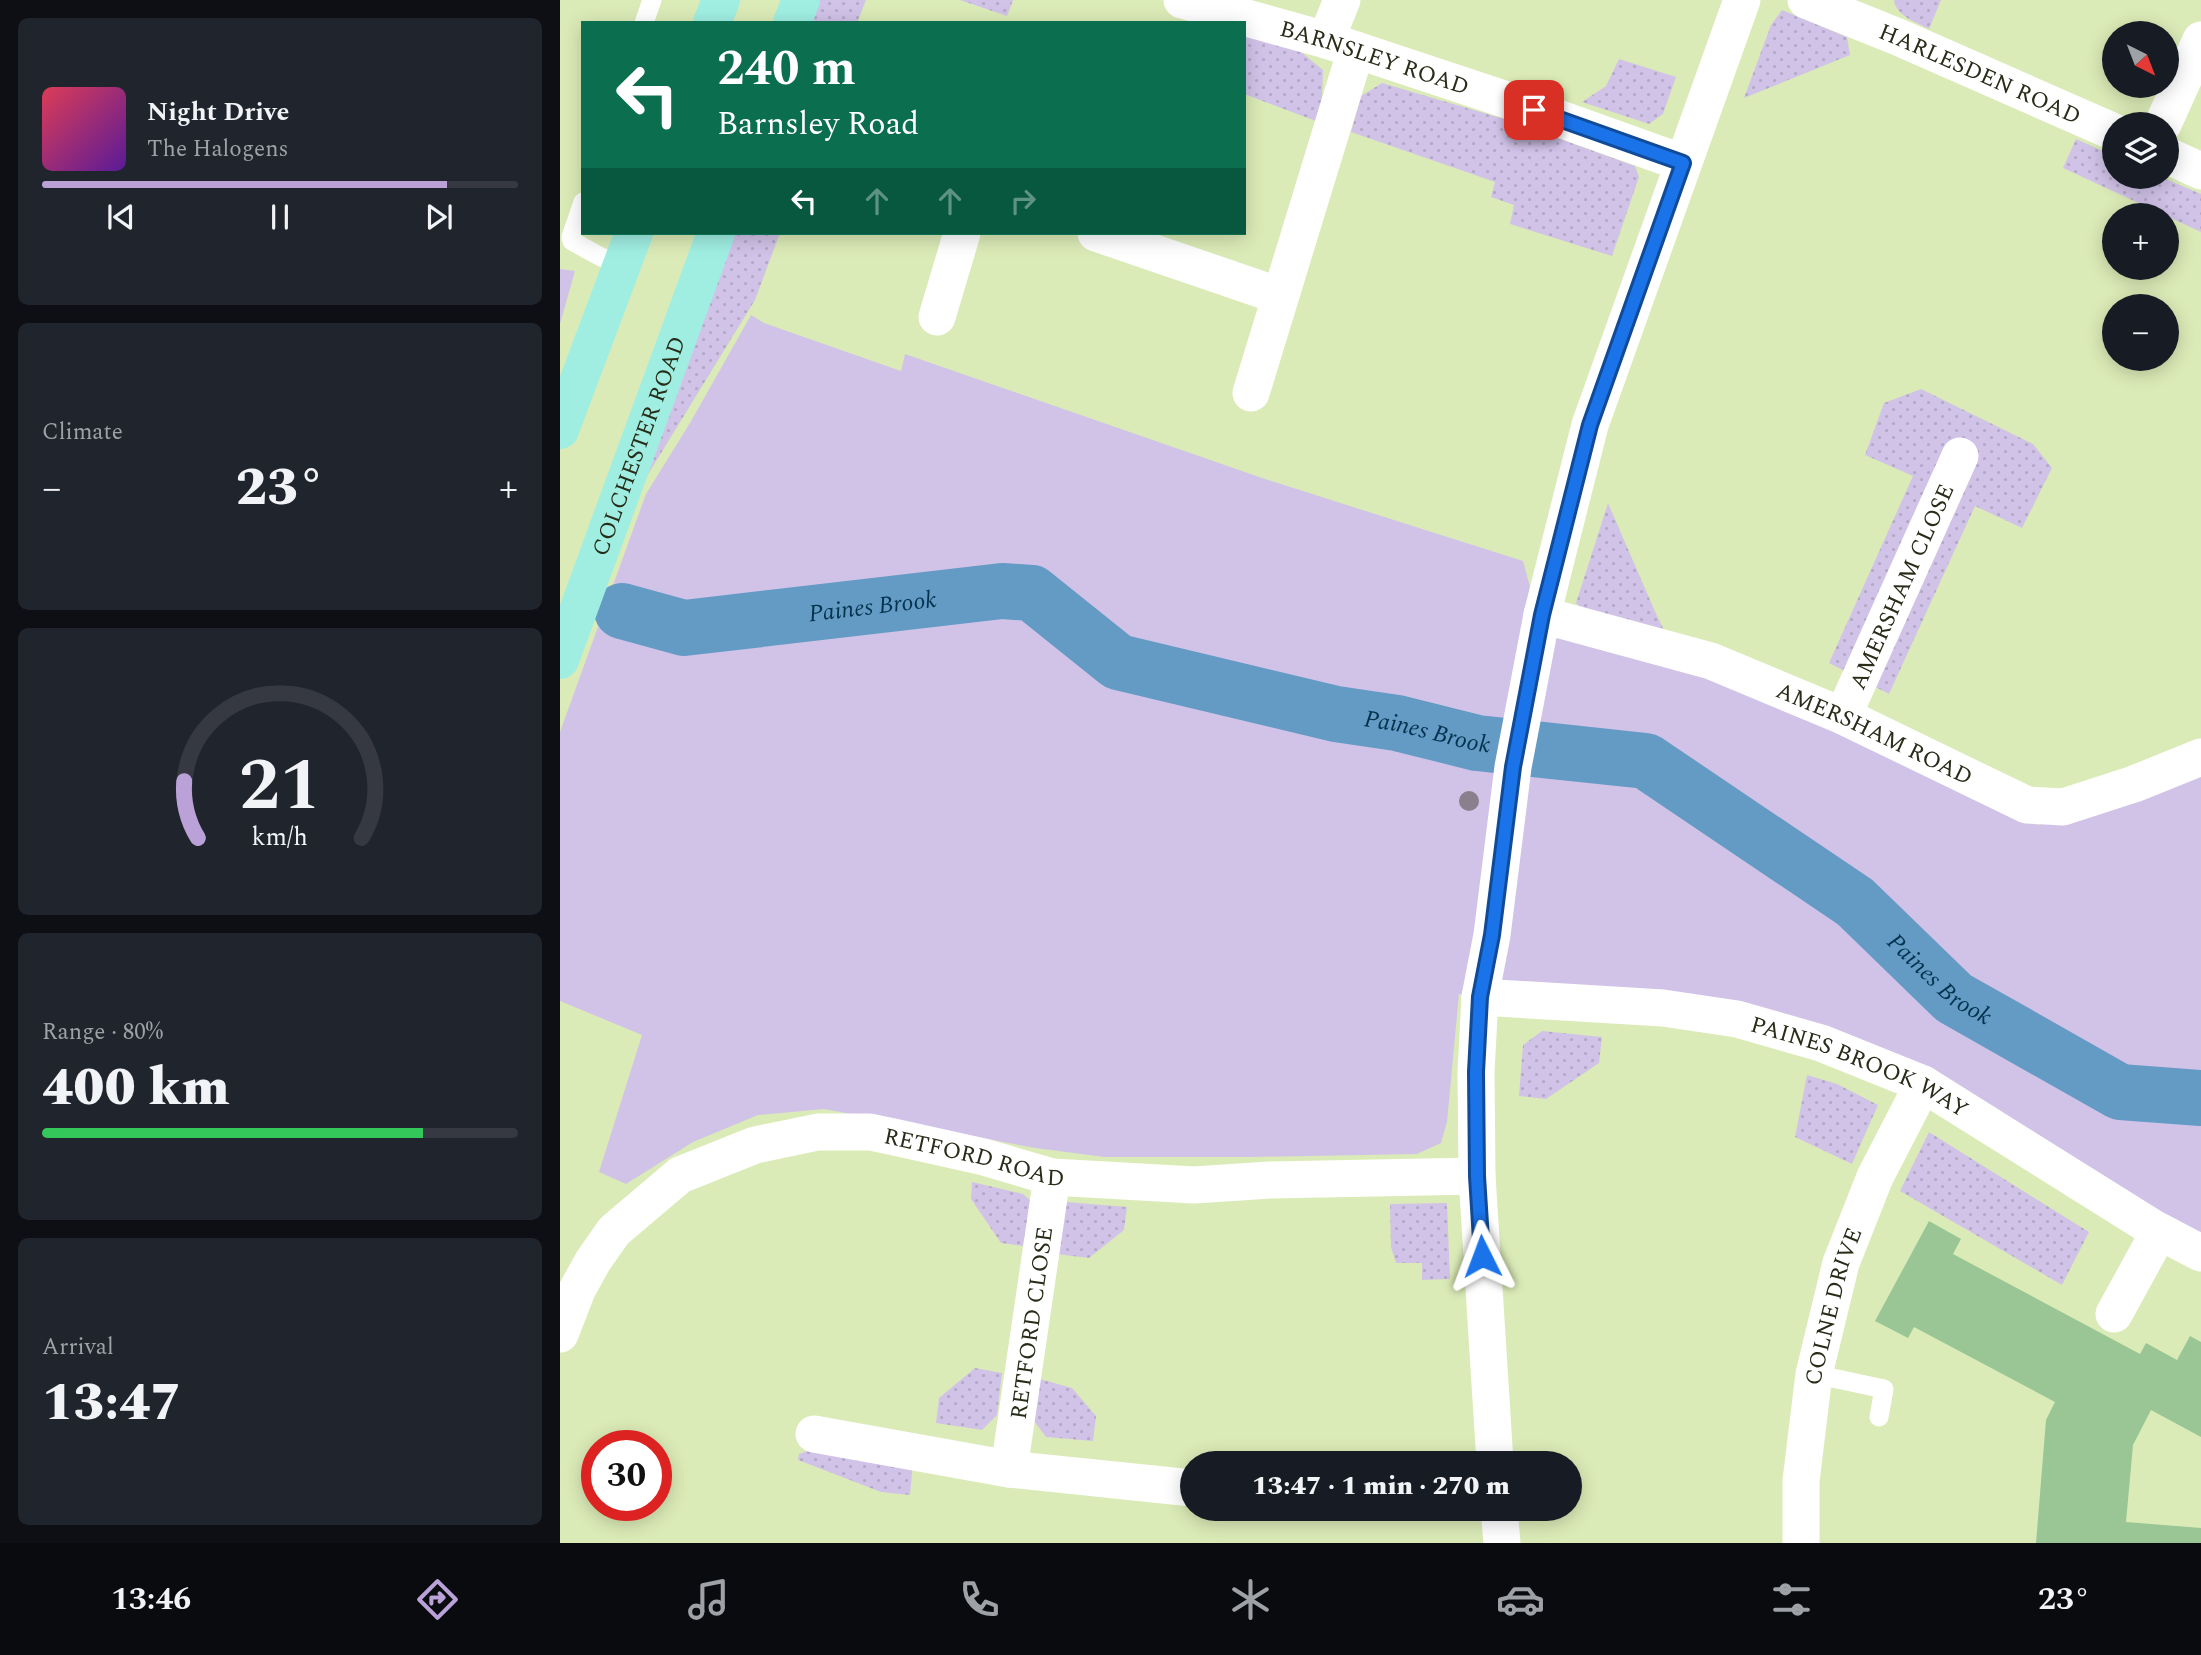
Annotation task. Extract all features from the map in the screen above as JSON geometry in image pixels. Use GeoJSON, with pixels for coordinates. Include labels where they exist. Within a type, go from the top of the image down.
{"type":"FeatureCollection","features":[{"type":"Feature","properties":{"kind":"highway"},"geometry":{"type":"LineString","coordinates":[[713,21],[721,0]]}},
{"type":"Feature","properties":{"kind":"highway"},"geometry":{"type":"LineString","coordinates":[[793,21],[801,0]]}},
{"type":"Feature","properties":{"kind":"highway","name":"COLCHESTER ROAD"},"geometry":{"type":"LineString","coordinates":[[560,660],[715,235]]}},
{"type":"Feature","properties":{"kind":"highway"},"geometry":{"type":"LineString","coordinates":[[560,430],[628,248]]}},
{"type":"Feature","properties":{"kind":"street","name":"BARNSLEY ROAD"},"geometry":{"type":"LineString","coordinates":[[1182,0],[1341,45],[1510,101],[1683,163]]}},
{"type":"Feature","properties":{"kind":"street"},"geometry":{"type":"LineString","coordinates":[[1251,393],[1280,296],[1341,45],[1342,0]]}},
{"type":"Feature","properties":{"kind":"street"},"geometry":{"type":"LineString","coordinates":[[1493,1451],[1477,1176],[1476,1072],[1480,997],[1492,935],[1513,767],[1542,615],[1590,425],[1742,0]]}},
{"type":"Feature","properties":{"kind":"street","name":"HARLESDEN ROAD"},"geometry":{"type":"LineString","coordinates":[[1806,0],[1865,11],[1911,42],[2102,127]]}},
{"type":"Feature","properties":{"kind":"street"},"geometry":{"type":"LineString","coordinates":[[2169,112],[2201,40]]}},
{"type":"Feature","properties":{"kind":"street"},"geometry":{"type":"LineString","coordinates":[[2179,161],[2201,172]]}},
{"type":"Feature","properties":{"kind":"street"},"geometry":{"type":"LineString","coordinates":[[937,317],[961,235]]}},
{"type":"Feature","properties":{"kind":"street"},"geometry":{"type":"LineString","coordinates":[[1102,235],[1280,296]]}},
{"type":"Feature","properties":{"kind":"street","name":"AMERSHAM CLOSE"},"geometry":{"type":"LineString","coordinates":[[1843,716],[1960,456]]}},
{"type":"Feature","properties":{"kind":"street","name":"AMERSHAM ROAD"},"geometry":{"type":"LineString","coordinates":[[1542,615],[1711,661],[1843,716],[2027,806],[2063,807],[2134,784],[2201,757]]}},
{"type":"Feature","properties":{"kind":"street","name":"PAINES BROOK WAY"},"geometry":{"type":"LineString","coordinates":[[1480,997],[1663,1008],[1737,1019],[1821,1043],[1923,1084],[2159,1232],[2201,1252]]}},
{"type":"Feature","properties":{"kind":"street","name":"COLNE DRIVE"},"geometry":{"type":"LineString","coordinates":[[1801,1543],[1801,1481],[1814,1374],[1841,1263],[1875,1177],[1923,1084]]}},
{"type":"Feature","properties":{"kind":"street","name":"RETFORD ROAD"},"geometry":{"type":"LineString","coordinates":[[560,1334],[577,1290],[614,1231],[680,1175],[755,1145],[818,1132],[870,1132],[984,1157],[1052,1178],[1194,1185],[1270,1180],[1477,1176]]}},
{"type":"Feature","properties":{"kind":"street","name":"RETFORD CLOSE"},"geometry":{"type":"LineString","coordinates":[[1009,1469],[1052,1178]]}},
{"type":"Feature","properties":{"kind":"street"},"geometry":{"type":"LineString","coordinates":[[2113,1314],[2159,1232]]}},
{"type":"Feature","properties":{"kind":"street"},"geometry":{"type":"LineString","coordinates":[[814,1434],[1009,1469],[1180,1487]]}},
{"type":"Feature","properties":{"kind":"street"},"geometry":{"type":"LineString","coordinates":[[1500,1521],[1502,1543]]}},
{"type":"Feature","properties":{"kind":"lane"},"geometry":{"type":"LineString","coordinates":[[645,21],[652,0]]}},
{"type":"Feature","properties":{"kind":"lane"},"geometry":{"type":"LineString","coordinates":[[581,207],[570,237],[572,242],[601,257],[628,248]]}},
{"type":"Feature","properties":{"kind":"lane"},"geometry":{"type":"LineString","coordinates":[[1814,1374],[1884,1389],[1879,1418]]}},
{"type":"Feature","properties":{"kind":"shaded area"},"geometry":{"type":"Polygon","coordinates":[[[812,0],[866,0],[858,21],[805,21],[812,0]]]}},
{"type":"Feature","properties":{"kind":"shaded area"},"geometry":{"type":"Polygon","coordinates":[[[960,0],[1013,0],[1007,16],[960,0]]]}},
{"type":"Feature","properties":{"kind":"shaded area"},"geometry":{"type":"Polygon","coordinates":[[[1894,0],[1941,0],[1929,29],[1898,10],[1894,0]]]}},
{"type":"Feature","properties":{"kind":"shaded area"},"geometry":{"type":"Polygon","coordinates":[[[1782,10],[1847,37],[1850,55],[1744,98],[1771,25],[1782,10]]]}},
{"type":"Feature","properties":{"kind":"shaded area"},"geometry":{"type":"Polygon","coordinates":[[[1246,34],[1295,47],[1323,70],[1321,123],[1246,95],[1246,34]]]}},
{"type":"Feature","properties":{"kind":"shaded area"},"geometry":{"type":"Polygon","coordinates":[[[1619,59],[1676,77],[1663,114],[1649,124],[1582,102],[1606,86],[1619,59]]]}},
{"type":"Feature","properties":{"kind":"shaded area"},"geometry":{"type":"Polygon","coordinates":[[[1382,83],[1511,121],[1635,166],[1639,177],[1612,256],[1510,224],[1514,205],[1491,197],[1495,182],[1351,132],[1361,96],[1382,83]]]}},
{"type":"Feature","properties":{"kind":"shaded area"},"geometry":{"type":"Polygon","coordinates":[[[2076,139],[2102,151],[2102,186],[2063,168],[2076,139]]]}},
{"type":"Feature","properties":{"kind":"shaded area"},"geometry":{"type":"Polygon","coordinates":[[[2179,185],[2201,194],[2201,232],[2179,222],[2179,203],[2138,203],[2108,189],[2179,189],[2179,185]]]}},
{"type":"Feature","properties":{"kind":"shaded area"},"geometry":{"type":"Polygon","coordinates":[[[729,235],[779,235],[755,300],[639,489],[729,235]]]}},
{"type":"Feature","properties":{"kind":"shaded area"},"geometry":{"type":"Polygon","coordinates":[[[560,269],[575,271],[560,324],[560,269]]]}},
{"type":"Feature","properties":{"kind":"shaded area"},"geometry":{"type":"Polygon","coordinates":[[[751,315],[764,323],[901,371],[905,354],[1265,479],[1523,561],[1542,631],[1676,665],[1792,710],[2037,825],[2124,805],[2201,773],[2201,1236],[1916,1063],[1459,994],[1447,1122],[1441,1143],[1417,1154],[1105,1157],[1035,1148],[824,1109],[758,1115],[693,1142],[626,1184],[599,1172],[642,1035],[560,1001],[560,732],[646,494],[751,315]]]}},
{"type":"Feature","properties":{"kind":"shaded area"},"geometry":{"type":"Polygon","coordinates":[[[1921,389],[2033,444],[2052,468],[2022,528],[1975,506],[1889,694],[1829,663],[1913,476],[1865,455],[1884,403],[1921,389]]]}},
{"type":"Feature","properties":{"kind":"shaded area"},"geometry":{"type":"Polygon","coordinates":[[[1608,503],[1664,630],[1587,613],[1576,603],[1608,503]]]}},
{"type":"Feature","properties":{"kind":"shaded area"},"geometry":{"type":"Polygon","coordinates":[[[1542,1031],[1602,1037],[1599,1063],[1546,1099],[1519,1096],[1523,1045],[1542,1031]]]}},
{"type":"Feature","properties":{"kind":"shaded area"},"geometry":{"type":"Polygon","coordinates":[[[1807,1075],[1837,1084],[1878,1105],[1852,1164],[1795,1137],[1807,1075]]]}},
{"type":"Feature","properties":{"kind":"shaded area"},"geometry":{"type":"Polygon","coordinates":[[[1929,1132],[2089,1232],[2062,1285],[1900,1191],[1929,1132]]]}},
{"type":"Feature","properties":{"kind":"shaded area"},"geometry":{"type":"Polygon","coordinates":[[[972,1182],[1023,1194],[1031,1201],[1023,1246],[1001,1243],[971,1199],[972,1182]]]}},
{"type":"Feature","properties":{"kind":"shaded area"},"geometry":{"type":"Polygon","coordinates":[[[1066,1202],[1127,1207],[1124,1230],[1089,1258],[1056,1254],[1066,1202]]]}},
{"type":"Feature","properties":{"kind":"shaded area"},"geometry":{"type":"Polygon","coordinates":[[[1447,1203],[1450,1279],[1422,1280],[1422,1263],[1396,1263],[1391,1247],[1390,1204],[1447,1203]]]}},
{"type":"Feature","properties":{"kind":"shaded area"},"geometry":{"type":"Polygon","coordinates":[[[975,1368],[1002,1373],[997,1415],[982,1430],[936,1423],[939,1398],[975,1368]]]}},
{"type":"Feature","properties":{"kind":"shaded area"},"geometry":{"type":"Polygon","coordinates":[[[1040,1379],[1072,1388],[1096,1416],[1093,1441],[1046,1437],[1034,1421],[1040,1379]]]}},
{"type":"Feature","properties":{"kind":"shaded area"},"geometry":{"type":"Polygon","coordinates":[[[842,1439],[914,1452],[910,1495],[881,1492],[798,1460],[799,1454],[842,1439]]]}},
{"type":"Feature","properties":{"kind":"building"},"geometry":{"type":"Polygon","coordinates":[[[1929,1221],[1961,1239],[1953,1254],[2140,1354],[2146,1343],[2177,1360],[2190,1336],[2201,1342],[2201,1437],[2151,1410],[2133,1445],[2126,1522],[2201,1528],[2201,1543],[2036,1543],[2046,1420],[2055,1402],[1914,1327],[1908,1338],[1875,1321],[1929,1221]]]}},
{"type":"Feature","properties":{"kind":"waterway","name":"Paines Brook"},"geometry":{"type":"LineString","coordinates":[[622,611],[684,628],[1002,591],[1032,593],[1118,662],[1336,714],[1397,723],[1477,743],[1646,761],[1855,902],[1954,998],[2120,1092],[2201,1098]]}},
{"type":"Feature","properties":{"kind":"route"},"geometry":{"type":"LineString","coordinates":[[1482,1256],[1477,1176],[1476,1072],[1480,997],[1492,935],[1513,767],[1542,615],[1590,425],[1683,163],[1534,110]]}}]}
